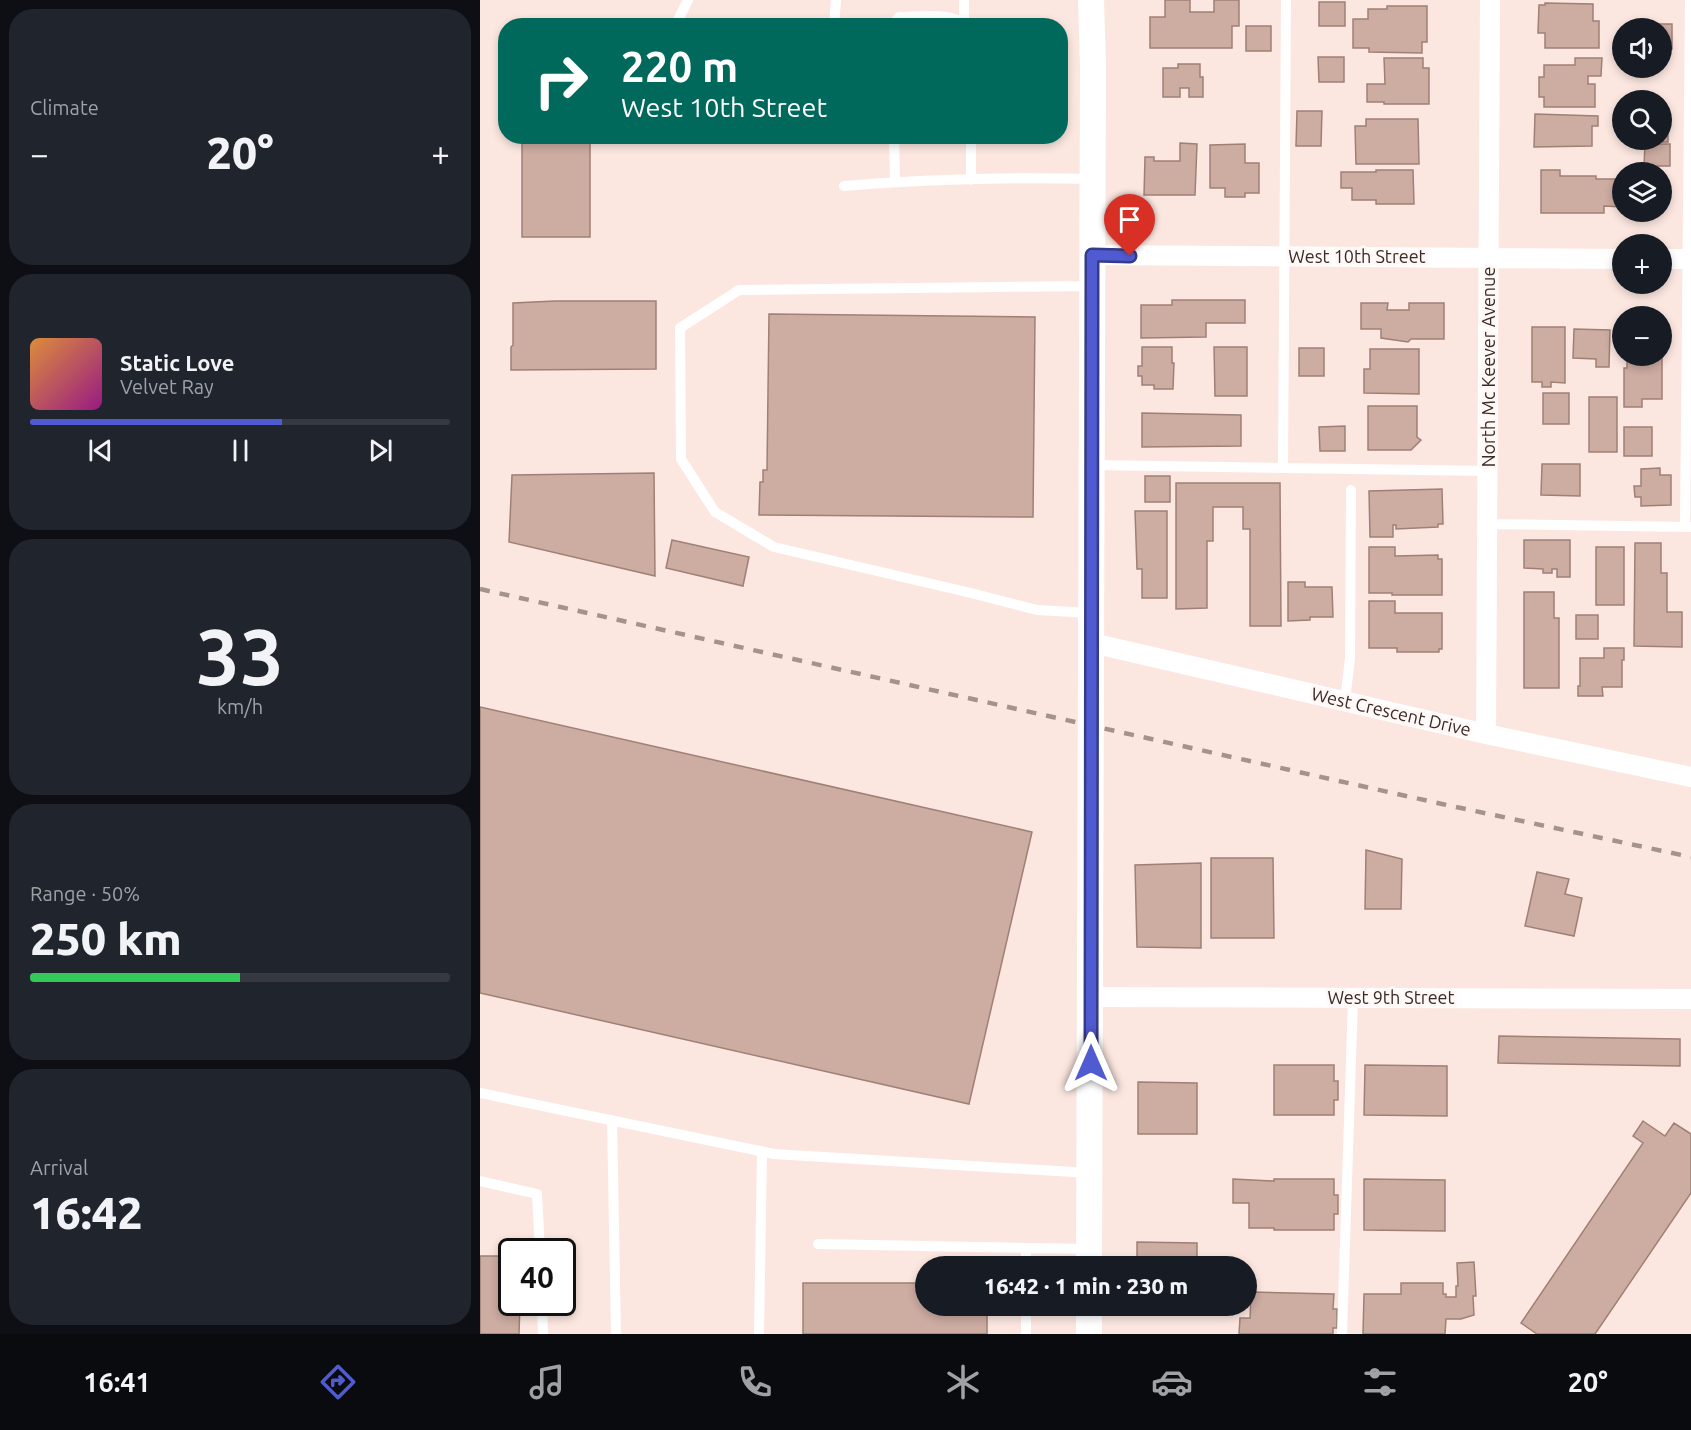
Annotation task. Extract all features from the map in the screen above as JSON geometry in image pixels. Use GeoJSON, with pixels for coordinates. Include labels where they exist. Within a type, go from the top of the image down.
{"type":"FeatureCollection","features":[{"type":"Feature","properties":{"kind":"street"},"geometry":{"type":"LineString","coordinates":[[1090,1256],[1093,66],[1091,0]]}},
{"type":"Feature","properties":{"kind":"street","name":"North Mc Keever Avenue"},"geometry":{"type":"LineString","coordinates":[[1486,734],[1490,0]]}},
{"type":"Feature","properties":{"kind":"street","name":"West 10th Street"},"geometry":{"type":"LineString","coordinates":[[1092,255],[1612,259]]}},
{"type":"Feature","properties":{"kind":"street"},"geometry":{"type":"LineString","coordinates":[[1672,259],[1689,259]]}},
{"type":"Feature","properties":{"kind":"street","name":"West Crescent Drive"},"geometry":{"type":"LineString","coordinates":[[1092,643],[1486,734],[1691,777]]}},
{"type":"Feature","properties":{"kind":"street","name":"West 9th Street"},"geometry":{"type":"LineString","coordinates":[[1091,997],[1691,999]]}},
{"type":"Feature","properties":{"kind":"street"},"geometry":{"type":"LineString","coordinates":[[1089,1316],[1089,1334]]}},
{"type":"Feature","properties":{"kind":"lane"},"geometry":{"type":"LineString","coordinates":[[679,18],[688,0]]}},
{"type":"Feature","properties":{"kind":"lane"},"geometry":{"type":"LineString","coordinates":[[835,18],[836,0]]}},
{"type":"Feature","properties":{"kind":"lane"},"geometry":{"type":"LineString","coordinates":[[964,0],[965,18]]}},
{"type":"Feature","properties":{"kind":"lane"},"geometry":{"type":"LineString","coordinates":[[1283,467],[1286,0]]}},
{"type":"Feature","properties":{"kind":"lane"},"geometry":{"type":"LineString","coordinates":[[1488,524],[1688,526],[1690,0]]}},
{"type":"Feature","properties":{"kind":"lane"},"geometry":{"type":"LineString","coordinates":[[898,18],[952,16],[955,18]]}},
{"type":"Feature","properties":{"kind":"lane"},"geometry":{"type":"LineString","coordinates":[[894,144],[895,182]]}},
{"type":"Feature","properties":{"kind":"lane"},"geometry":{"type":"LineString","coordinates":[[971,144],[971,180]]}},
{"type":"Feature","properties":{"kind":"lane"},"geometry":{"type":"LineString","coordinates":[[844,186],[895,182],[1092,178]]}},
{"type":"Feature","properties":{"kind":"lane"},"geometry":{"type":"LineString","coordinates":[[1092,286],[739,290],[680,328],[680,340],[681,459],[715,512],[774,547],[1037,610],[1092,612]]}},
{"type":"Feature","properties":{"kind":"lane"},"geometry":{"type":"LineString","coordinates":[[1091,465],[1488,471]]}},
{"type":"Feature","properties":{"kind":"lane"},"geometry":{"type":"LineString","coordinates":[[1345,701],[1350,658],[1352,490]]}},
{"type":"Feature","properties":{"kind":"lane"},"geometry":{"type":"LineString","coordinates":[[1342,1334],[1353,998]]}},
{"type":"Feature","properties":{"kind":"lane"},"geometry":{"type":"LineString","coordinates":[[480,1093],[774,1154],[1090,1173]]}},
{"type":"Feature","properties":{"kind":"lane"},"geometry":{"type":"LineString","coordinates":[[612,1120],[616,1334]]}},
{"type":"Feature","properties":{"kind":"lane"},"geometry":{"type":"LineString","coordinates":[[759,1334],[762,1151]]}},
{"type":"Feature","properties":{"kind":"lane"},"geometry":{"type":"LineString","coordinates":[[480,1181],[537,1194],[539,1238]]}},
{"type":"Feature","properties":{"kind":"lane"},"geometry":{"type":"LineString","coordinates":[[818,1244],[1026,1248],[1077,1256]]}},
{"type":"Feature","properties":{"kind":"lane"},"geometry":{"type":"LineString","coordinates":[[1026,1248],[1026,1256]]}},
{"type":"Feature","properties":{"kind":"lane"},"geometry":{"type":"LineString","coordinates":[[542,1316],[543,1334]]}},
{"type":"Feature","properties":{"kind":"lane"},"geometry":{"type":"LineString","coordinates":[[1026,1316],[1026,1334]]}},
{"type":"Feature","properties":{"kind":"building"},"geometry":{"type":"Polygon","coordinates":[[[1165,0],[1190,0],[1190,12],[1214,12],[1214,0],[1239,0],[1239,26],[1232,26],[1232,48],[1150,48],[1150,17],[1165,17],[1165,0]]]}},
{"type":"Feature","properties":{"kind":"building"},"geometry":{"type":"Polygon","coordinates":[[[1319,2],[1345,2],[1345,26],[1319,26],[1319,2]]]}},
{"type":"Feature","properties":{"kind":"building"},"geometry":{"type":"Polygon","coordinates":[[[1545,3],[1593,4],[1593,21],[1599,21],[1599,48],[1545,48],[1545,33],[1538,33],[1539,5],[1545,5],[1545,3]]]}},
{"type":"Feature","properties":{"kind":"building"},"geometry":{"type":"Polygon","coordinates":[[[1387,6],[1427,6],[1427,42],[1422,42],[1422,53],[1369,52],[1369,48],[1353,48],[1353,19],[1368,19],[1368,9],[1387,9],[1387,6]]]}},
{"type":"Feature","properties":{"kind":"building"},"geometry":{"type":"Polygon","coordinates":[[[1246,26],[1271,26],[1271,51],[1246,51],[1246,26]]]}},
{"type":"Feature","properties":{"kind":"building"},"geometry":{"type":"Polygon","coordinates":[[[1318,57],[1344,57],[1344,82],[1319,82],[1318,57]]]}},
{"type":"Feature","properties":{"kind":"building"},"geometry":{"type":"Polygon","coordinates":[[[1384,58],[1423,58],[1423,68],[1429,68],[1429,104],[1367,102],[1367,84],[1385,84],[1384,58]]]}},
{"type":"Feature","properties":{"kind":"building"},"geometry":{"type":"Polygon","coordinates":[[[1575,58],[1602,58],[1601,76],[1588,76],[1588,84],[1595,84],[1595,107],[1544,107],[1544,97],[1539,97],[1539,77],[1544,77],[1544,65],[1575,65],[1575,58]]]}},
{"type":"Feature","properties":{"kind":"building"},"geometry":{"type":"Polygon","coordinates":[[[1178,64],[1200,64],[1200,77],[1203,77],[1203,97],[1189,97],[1189,88],[1180,88],[1180,97],[1163,97],[1163,68],[1178,68],[1178,64]]]}},
{"type":"Feature","properties":{"kind":"building"},"geometry":{"type":"Polygon","coordinates":[[[1297,111],[1322,111],[1321,146],[1296,146],[1297,111]]]}},
{"type":"Feature","properties":{"kind":"building"},"geometry":{"type":"Polygon","coordinates":[[[1535,114],[1598,116],[1598,126],[1592,126],[1592,146],[1534,147],[1535,114]]]}},
{"type":"Feature","properties":{"kind":"building"},"geometry":{"type":"Polygon","coordinates":[[[1366,119],[1418,119],[1419,164],[1356,164],[1355,126],[1366,126],[1366,119]]]}},
{"type":"Feature","properties":{"kind":"building"},"geometry":{"type":"Polygon","coordinates":[[[1180,143],[1197,144],[1195,195],[1144,195],[1145,157],[1154,157],[1154,161],[1180,161],[1180,143]]]}},
{"type":"Feature","properties":{"kind":"building"},"geometry":{"type":"Polygon","coordinates":[[[522,144],[590,144],[590,237],[522,237],[522,144]]]}},
{"type":"Feature","properties":{"kind":"building"},"geometry":{"type":"Polygon","coordinates":[[[1245,144],[1245,163],[1259,163],[1259,193],[1245,193],[1245,197],[1225,197],[1225,188],[1210,188],[1210,145],[1245,144]]]}},
{"type":"Feature","properties":{"kind":"building"},"geometry":{"type":"Polygon","coordinates":[[[1645,150],[1670,150],[1670,162],[1644,162],[1645,150]]]}},
{"type":"Feature","properties":{"kind":"building"},"geometry":{"type":"Polygon","coordinates":[[[1376,170],[1413,170],[1414,204],[1376,204],[1376,200],[1352,200],[1352,188],[1341,188],[1341,172],[1376,172],[1376,170]]]}},
{"type":"Feature","properties":{"kind":"building"},"geometry":{"type":"Polygon","coordinates":[[[1541,170],[1560,170],[1560,176],[1596,176],[1596,179],[1612,179],[1612,206],[1604,206],[1604,213],[1541,213],[1541,170]]]}},
{"type":"Feature","properties":{"kind":"building"},"geometry":{"type":"Polygon","coordinates":[[[1172,300],[1245,300],[1245,323],[1206,323],[1206,337],[1141,338],[1141,305],[1172,305],[1172,300]]]}},
{"type":"Feature","properties":{"kind":"building"},"geometry":{"type":"Polygon","coordinates":[[[656,301],[656,369],[511,370],[513,303],[656,301]]]}},
{"type":"Feature","properties":{"kind":"building"},"geometry":{"type":"Polygon","coordinates":[[[1361,303],[1388,303],[1387,310],[1409,310],[1409,303],[1444,303],[1444,339],[1411,339],[1408,342],[1381,338],[1381,329],[1361,329],[1361,303]]]}},
{"type":"Feature","properties":{"kind":"building"},"geometry":{"type":"Polygon","coordinates":[[[769,314],[1035,317],[1033,517],[759,515],[760,482],[763,482],[763,470],[767,470],[769,314]]]}},
{"type":"Feature","properties":{"kind":"building"},"geometry":{"type":"Polygon","coordinates":[[[1532,327],[1565,327],[1565,383],[1551,382],[1551,387],[1542,387],[1542,382],[1532,382],[1532,327]]]}},
{"type":"Feature","properties":{"kind":"building"},"geometry":{"type":"Polygon","coordinates":[[[1574,329],[1610,330],[1609,367],[1596,367],[1596,359],[1573,358],[1574,329]]]}},
{"type":"Feature","properties":{"kind":"building"},"geometry":{"type":"Polygon","coordinates":[[[1142,347],[1172,347],[1173,389],[1154,389],[1154,385],[1142,385],[1142,376],[1138,376],[1138,366],[1142,366],[1142,347]]]}},
{"type":"Feature","properties":{"kind":"building"},"geometry":{"type":"Polygon","coordinates":[[[1214,347],[1247,347],[1247,396],[1215,396],[1214,347]]]}},
{"type":"Feature","properties":{"kind":"building"},"geometry":{"type":"Polygon","coordinates":[[[1299,348],[1324,348],[1324,376],[1299,376],[1299,348]]]}},
{"type":"Feature","properties":{"kind":"building"},"geometry":{"type":"Polygon","coordinates":[[[1370,349],[1419,349],[1419,394],[1364,393],[1364,369],[1370,369],[1370,349]]]}},
{"type":"Feature","properties":{"kind":"building"},"geometry":{"type":"Polygon","coordinates":[[[1627,366],[1662,366],[1662,399],[1642,399],[1642,407],[1624,407],[1624,368],[1627,366]]]}},
{"type":"Feature","properties":{"kind":"building"},"geometry":{"type":"Polygon","coordinates":[[[1543,393],[1569,393],[1569,424],[1543,424],[1543,393]]]}},
{"type":"Feature","properties":{"kind":"building"},"geometry":{"type":"Polygon","coordinates":[[[1589,397],[1617,397],[1617,452],[1589,452],[1589,397]]]}},
{"type":"Feature","properties":{"kind":"building"},"geometry":{"type":"Polygon","coordinates":[[[1368,406],[1417,406],[1417,437],[1421,440],[1411,450],[1368,450],[1368,406]]]}},
{"type":"Feature","properties":{"kind":"building"},"geometry":{"type":"Polygon","coordinates":[[[1142,413],[1241,415],[1241,446],[1142,447],[1142,413]]]}},
{"type":"Feature","properties":{"kind":"building"},"geometry":{"type":"Polygon","coordinates":[[[1345,426],[1345,451],[1320,451],[1319,427],[1345,426]]]}},
{"type":"Feature","properties":{"kind":"building"},"geometry":{"type":"Polygon","coordinates":[[[1624,427],[1652,427],[1652,456],[1624,456],[1624,427]]]}},
{"type":"Feature","properties":{"kind":"building"},"geometry":{"type":"Polygon","coordinates":[[[1542,464],[1580,464],[1580,496],[1541,495],[1542,464]]]}},
{"type":"Feature","properties":{"kind":"building"},"geometry":{"type":"Polygon","coordinates":[[[1660,468],[1660,475],[1671,475],[1671,505],[1641,506],[1641,497],[1635,497],[1634,486],[1641,486],[1641,469],[1660,468]]]}},
{"type":"Feature","properties":{"kind":"building"},"geometry":{"type":"Polygon","coordinates":[[[654,473],[655,576],[509,542],[512,475],[654,473]]]}},
{"type":"Feature","properties":{"kind":"building"},"geometry":{"type":"Polygon","coordinates":[[[1145,476],[1170,476],[1170,502],[1145,502],[1145,476]]]}},
{"type":"Feature","properties":{"kind":"building"},"geometry":{"type":"Polygon","coordinates":[[[1176,483],[1280,483],[1281,626],[1250,626],[1250,529],[1243,529],[1243,507],[1213,507],[1213,541],[1207,541],[1207,608],[1176,609],[1176,483]]]}},
{"type":"Feature","properties":{"kind":"building"},"geometry":{"type":"Polygon","coordinates":[[[1442,489],[1443,524],[1438,524],[1438,527],[1396,529],[1396,525],[1393,525],[1393,537],[1370,537],[1369,491],[1442,489]]]}},
{"type":"Feature","properties":{"kind":"building"},"geometry":{"type":"Polygon","coordinates":[[[1135,511],[1167,511],[1167,598],[1142,598],[1142,569],[1137,569],[1135,511]]]}},
{"type":"Feature","properties":{"kind":"building"},"geometry":{"type":"Polygon","coordinates":[[[672,540],[749,557],[743,586],[666,568],[672,540]]]}},
{"type":"Feature","properties":{"kind":"building"},"geometry":{"type":"Polygon","coordinates":[[[1524,540],[1570,540],[1570,577],[1557,577],[1557,569],[1552,569],[1552,573],[1543,573],[1543,569],[1524,568],[1524,540]]]}},
{"type":"Feature","properties":{"kind":"building"},"geometry":{"type":"Polygon","coordinates":[[[1635,543],[1661,543],[1661,573],[1667,573],[1667,612],[1682,612],[1682,647],[1634,646],[1635,543]]]}},
{"type":"Feature","properties":{"kind":"building"},"geometry":{"type":"Polygon","coordinates":[[[1369,547],[1395,547],[1395,556],[1438,555],[1438,559],[1442,559],[1442,595],[1369,593],[1369,547]]]}},
{"type":"Feature","properties":{"kind":"building"},"geometry":{"type":"Polygon","coordinates":[[[1596,547],[1624,547],[1624,605],[1596,605],[1596,547]]]}},
{"type":"Feature","properties":{"kind":"building"},"geometry":{"type":"Polygon","coordinates":[[[1288,582],[1305,582],[1305,587],[1332,587],[1333,617],[1310,617],[1310,620],[1288,621],[1288,582]]]}},
{"type":"Feature","properties":{"kind":"building"},"geometry":{"type":"Polygon","coordinates":[[[1524,592],[1554,592],[1554,618],[1559,618],[1559,688],[1524,688],[1524,592]]]}},
{"type":"Feature","properties":{"kind":"building"},"geometry":{"type":"Polygon","coordinates":[[[1369,601],[1395,601],[1395,613],[1442,613],[1442,649],[1439,649],[1439,652],[1397,652],[1397,648],[1369,648],[1369,601]]]}},
{"type":"Feature","properties":{"kind":"building"},"geometry":{"type":"Polygon","coordinates":[[[1576,615],[1598,615],[1598,639],[1576,639],[1576,615]]]}},
{"type":"Feature","properties":{"kind":"building"},"geometry":{"type":"Polygon","coordinates":[[[1604,648],[1624,648],[1622,687],[1602,687],[1603,696],[1578,696],[1580,658],[1604,658],[1604,648]]]}},
{"type":"Feature","properties":{"kind":"building"},"geometry":{"type":"Polygon","coordinates":[[[480,707],[1032,832],[969,1104],[480,993],[480,707]]]}},
{"type":"Feature","properties":{"kind":"building"},"geometry":{"type":"Polygon","coordinates":[[[1366,850],[1402,859],[1401,909],[1365,909],[1366,850]]]}},
{"type":"Feature","properties":{"kind":"building"},"geometry":{"type":"Polygon","coordinates":[[[1211,858],[1273,858],[1274,938],[1211,938],[1211,858]]]}},
{"type":"Feature","properties":{"kind":"building"},"geometry":{"type":"Polygon","coordinates":[[[1201,863],[1201,948],[1137,947],[1135,865],[1201,863]]]}},
{"type":"Feature","properties":{"kind":"building"},"geometry":{"type":"Polygon","coordinates":[[[1537,872],[1569,879],[1565,894],[1582,898],[1574,936],[1525,926],[1537,872]]]}},
{"type":"Feature","properties":{"kind":"building"},"geometry":{"type":"Polygon","coordinates":[[[1499,1036],[1680,1039],[1680,1066],[1498,1063],[1499,1036]]]}},
{"type":"Feature","properties":{"kind":"building"},"geometry":{"type":"Polygon","coordinates":[[[1274,1065],[1334,1065],[1334,1081],[1338,1081],[1338,1100],[1334,1100],[1334,1115],[1274,1115],[1274,1065]]]}},
{"type":"Feature","properties":{"kind":"building"},"geometry":{"type":"Polygon","coordinates":[[[1365,1065],[1447,1066],[1447,1116],[1364,1115],[1365,1065]]]}},
{"type":"Feature","properties":{"kind":"building"},"geometry":{"type":"Polygon","coordinates":[[[1138,1082],[1197,1083],[1197,1134],[1138,1134],[1138,1082]]]}},
{"type":"Feature","properties":{"kind":"building"},"geometry":{"type":"Polygon","coordinates":[[[1643,1121],[1665,1136],[1674,1123],[1691,1134],[1691,1193],[1595,1334],[1537,1334],[1521,1323],[1643,1143],[1633,1136],[1643,1121]]]}},
{"type":"Feature","properties":{"kind":"building"},"geometry":{"type":"Polygon","coordinates":[[[1233,1179],[1274,1181],[1274,1179],[1334,1179],[1334,1195],[1338,1195],[1338,1214],[1334,1214],[1334,1230],[1249,1228],[1249,1203],[1233,1203],[1233,1179]]]}},
{"type":"Feature","properties":{"kind":"building"},"geometry":{"type":"Polygon","coordinates":[[[1364,1179],[1445,1180],[1445,1231],[1364,1230],[1364,1179]]]}},
{"type":"Feature","properties":{"kind":"building"},"geometry":{"type":"Polygon","coordinates":[[[1137,1242],[1197,1243],[1197,1256],[1137,1256],[1137,1242]]]}},
{"type":"Feature","properties":{"kind":"building"},"geometry":{"type":"Polygon","coordinates":[[[480,1256],[498,1256],[498,1316],[520,1316],[519,1334],[480,1334],[480,1256]]]}},
{"type":"Feature","properties":{"kind":"building"},"geometry":{"type":"Polygon","coordinates":[[[1474,1262],[1476,1296],[1473,1296],[1474,1315],[1461,1319],[1446,1319],[1445,1334],[1363,1334],[1364,1294],[1401,1294],[1401,1283],[1443,1283],[1443,1294],[1446,1294],[1446,1297],[1456,1297],[1457,1263],[1474,1262]]]}},
{"type":"Feature","properties":{"kind":"building"},"geometry":{"type":"Polygon","coordinates":[[[803,1283],[915,1283],[915,1316],[987,1316],[987,1334],[803,1334],[803,1283]]]}},
{"type":"Feature","properties":{"kind":"building"},"geometry":{"type":"Polygon","coordinates":[[[1257,1292],[1334,1294],[1333,1309],[1337,1309],[1337,1328],[1333,1328],[1333,1334],[1239,1334],[1240,1318],[1250,1318],[1250,1316],[1257,1316],[1257,1292]]]}},
{"type":"Feature","properties":{"kind":"railway"},"geometry":{"type":"LineString","coordinates":[[480,589],[1442,804],[1691,857]]}},
{"type":"Feature","properties":{"kind":"route"},"geometry":{"type":"LineString","coordinates":[[1091,1063],[1092,255],[1130,256]]}}]}
